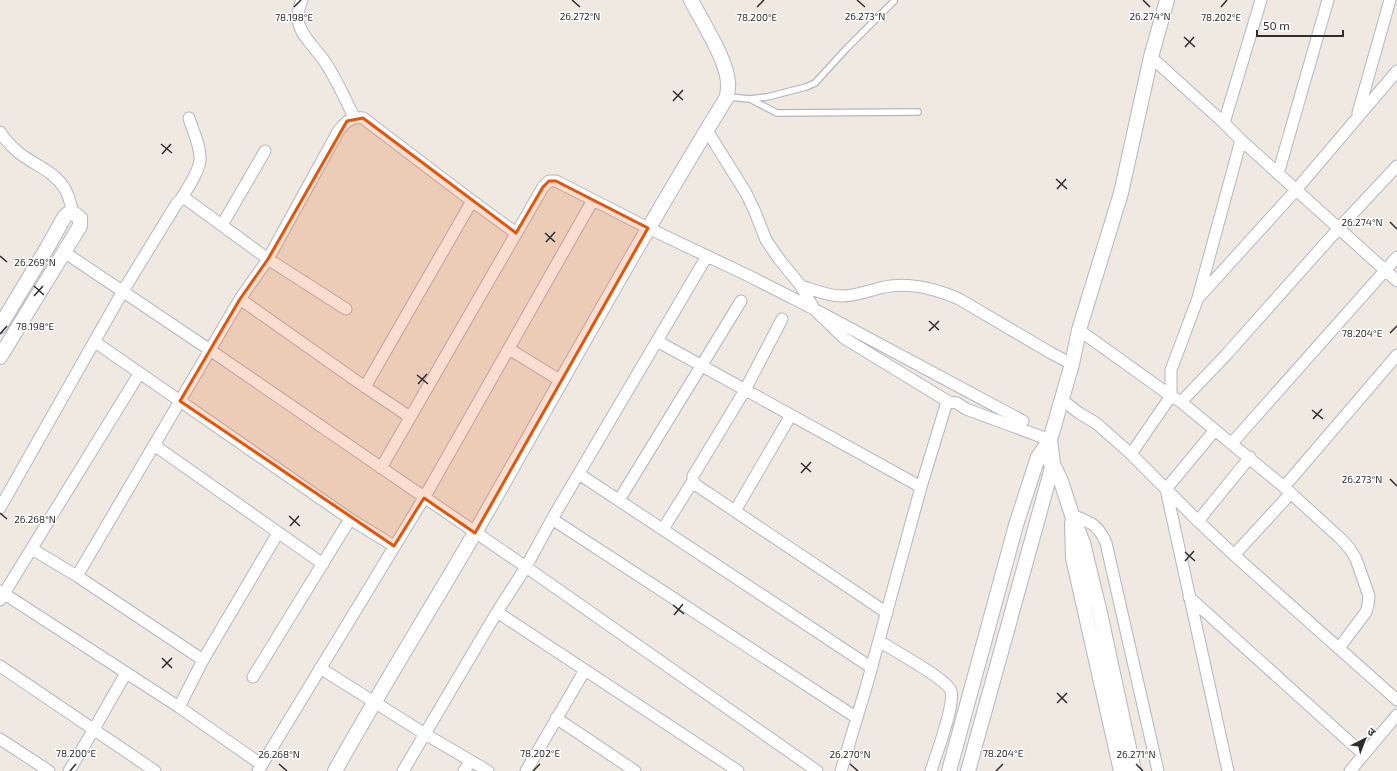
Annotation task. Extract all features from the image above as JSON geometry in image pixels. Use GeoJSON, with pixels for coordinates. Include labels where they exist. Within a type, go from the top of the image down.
{"type":"FeatureCollection","features":[{"type":"Feature","properties":{"kind":"street"},"geometry":{"type":"LineString","coordinates":[[302,0],[298,16],[299,25],[304,34],[325,61],[354,117]]}},
{"type":"Feature","properties":{"kind":"street"},"geometry":{"type":"LineString","coordinates":[[335,771],[374,702],[475,533],[648,228],[706,129],[727,97],[729,83],[726,69],[691,0]]}},
{"type":"Feature","properties":{"kind":"street"},"geometry":{"type":"LineString","coordinates":[[949,771],[1016,525],[1038,457],[1050,440],[1072,364],[1079,330],[1121,193],[1151,57],[1167,0]]}},
{"type":"Feature","properties":{"kind":"street"},"geometry":{"type":"LineString","coordinates":[[1224,123],[1261,0]]}},
{"type":"Feature","properties":{"kind":"street"},"geometry":{"type":"LineString","coordinates":[[1278,174],[1328,0]]}},
{"type":"Feature","properties":{"kind":"street"},"geometry":{"type":"LineString","coordinates":[[1357,117],[1390,0]]}},
{"type":"Feature","properties":{"kind":"street"},"geometry":{"type":"LineString","coordinates":[[1151,57],[1397,282]]}},
{"type":"Feature","properties":{"kind":"street"},"geometry":{"type":"LineString","coordinates":[[1198,298],[1296,190],[1397,71]]}},
{"type":"Feature","properties":{"kind":"street"},"geometry":{"type":"LineString","coordinates":[[77,576],[240,299],[268,259],[339,130],[348,121],[354,117],[363,118],[516,233]]}},
{"type":"Feature","properties":{"kind":"street"},"geometry":{"type":"LineString","coordinates":[[0,508],[123,291],[177,203],[181,200],[196,173],[200,161],[199,148],[189,118]]}},
{"type":"Feature","properties":{"kind":"street"},"geometry":{"type":"LineString","coordinates":[[706,129],[746,193],[756,212],[766,240],[801,286],[814,309],[844,338],[949,402],[957,403],[966,409],[1050,440]]}},
{"type":"Feature","properties":{"kind":"street"},"geometry":{"type":"LineString","coordinates":[[0,132],[20,153],[45,168],[57,178],[66,190],[73,213],[80,218],[81,221],[80,226],[0,357]]}},
{"type":"Feature","properties":{"kind":"street"},"geometry":{"type":"LineString","coordinates":[[1131,454],[1171,396],[1171,370],[1198,298],[1241,140]]}},
{"type":"Feature","properties":{"kind":"street"},"geometry":{"type":"LineString","coordinates":[[222,225],[265,151]]}},
{"type":"Feature","properties":{"kind":"street"},"geometry":{"type":"LineString","coordinates":[[1181,402],[1226,355],[1339,228],[1397,166]]}},
{"type":"Feature","properties":{"kind":"street"},"geometry":{"type":"LineString","coordinates":[[381,468],[516,233],[548,181],[556,181],[648,228],[814,309],[1023,421]]}},
{"type":"Feature","properties":{"kind":"street"},"geometry":{"type":"LineString","coordinates":[[181,200],[186,199],[268,259],[346,309]]}},
{"type":"Feature","properties":{"kind":"street"},"geometry":{"type":"LineString","coordinates":[[140,374],[32,549],[1,595],[179,707],[260,768],[424,498],[593,200]]}},
{"type":"Feature","properties":{"kind":"street"},"geometry":{"type":"LineString","coordinates":[[364,387],[472,201]]}},
{"type":"Feature","properties":{"kind":"street"},"geometry":{"type":"LineString","coordinates":[[0,326],[65,216],[69,213],[73,213]]}},
{"type":"Feature","properties":{"kind":"street"},"geometry":{"type":"LineString","coordinates":[[64,252],[210,350],[526,567],[817,771]]}},
{"type":"Feature","properties":{"kind":"street"},"geometry":{"type":"LineString","coordinates":[[403,771],[497,612],[526,567],[552,519],[707,256]]}},
{"type":"Feature","properties":{"kind":"street"},"geometry":{"type":"LineString","coordinates":[[1232,443],[1397,257]]}},
{"type":"Feature","properties":{"kind":"street"},"geometry":{"type":"LineString","coordinates":[[801,286],[834,296],[844,296],[898,285],[945,293],[959,299],[1072,364]]}},
{"type":"Feature","properties":{"kind":"street"},"geometry":{"type":"LineString","coordinates":[[240,299],[364,387],[410,417]]}},
{"type":"Feature","properties":{"kind":"street"},"geometry":{"type":"LineString","coordinates":[[619,500],[741,301]]}},
{"type":"Feature","properties":{"kind":"street"},"geometry":{"type":"LineString","coordinates":[[663,530],[693,481],[693,476],[745,390],[782,319]]}},
{"type":"Feature","properties":{"kind":"street"},"geometry":{"type":"LineString","coordinates":[[1079,330],[1181,402],[1232,443],[1341,538],[1350,549],[1356,559],[1369,596],[1366,612],[1339,648]]}},
{"type":"Feature","properties":{"kind":"street"},"geometry":{"type":"LineString","coordinates":[[95,342],[350,518],[394,546]]}},
{"type":"Feature","properties":{"kind":"street"},"geometry":{"type":"LineString","coordinates":[[657,342],[921,487]]}},
{"type":"Feature","properties":{"kind":"street"},"geometry":{"type":"LineString","coordinates":[[509,349],[561,381]]}},
{"type":"Feature","properties":{"kind":"street"},"geometry":{"type":"LineString","coordinates":[[1234,555],[1397,355]]}},
{"type":"Feature","properties":{"kind":"street"},"geometry":{"type":"LineString","coordinates":[[1062,400],[1079,413],[1096,423],[1131,454],[1234,555],[1397,700]]}},
{"type":"Feature","properties":{"kind":"street"},"geometry":{"type":"LineString","coordinates":[[842,771],[872,668],[921,487],[944,410],[949,402]]}},
{"type":"Feature","properties":{"kind":"street"},"geometry":{"type":"LineString","coordinates":[[735,511],[791,415]]}},
{"type":"Feature","properties":{"kind":"street"},"geometry":{"type":"LineString","coordinates":[[1166,489],[1215,430]]}},
{"type":"Feature","properties":{"kind":"street"},"geometry":{"type":"LineString","coordinates":[[1050,440],[1053,464],[1061,481],[1083,543],[1134,771]]}},
{"type":"Feature","properties":{"kind":"street"},"geometry":{"type":"LineString","coordinates":[[154,445],[323,564]]}},
{"type":"Feature","properties":{"kind":"street"},"geometry":{"type":"LineString","coordinates":[[1038,457],[1053,464]]}},
{"type":"Feature","properties":{"kind":"street"},"geometry":{"type":"LineString","coordinates":[[1198,521],[1250,458]]}},
{"type":"Feature","properties":{"kind":"street"},"geometry":{"type":"LineString","coordinates":[[968,771],[1053,464]]}},
{"type":"Feature","properties":{"kind":"street"},"geometry":{"type":"LineString","coordinates":[[579,474],[872,668]]}},
{"type":"Feature","properties":{"kind":"street"},"geometry":{"type":"LineString","coordinates":[[693,481],[696,485],[887,613]]}},
{"type":"Feature","properties":{"kind":"street"},"geometry":{"type":"LineString","coordinates":[[1166,489],[1228,771]]}},
{"type":"Feature","properties":{"kind":"street"},"geometry":{"type":"LineString","coordinates":[[1072,515],[1073,558],[1121,771]]}},
{"type":"Feature","properties":{"kind":"street"},"geometry":{"type":"LineString","coordinates":[[1072,515],[1091,522],[1102,534],[1106,543],[1158,771]]}},
{"type":"Feature","properties":{"kind":"street"},"geometry":{"type":"LineString","coordinates":[[253,677],[350,518]]}},
{"type":"Feature","properties":{"kind":"street"},"geometry":{"type":"LineString","coordinates":[[552,519],[857,718]]}},
{"type":"Feature","properties":{"kind":"street"},"geometry":{"type":"LineString","coordinates":[[179,707],[203,660],[278,533]]}},
{"type":"Feature","properties":{"kind":"street"},"geometry":{"type":"LineString","coordinates":[[32,549],[77,576],[203,660]]}},
{"type":"Feature","properties":{"kind":"street"},"geometry":{"type":"LineString","coordinates":[[1189,597],[1363,754]]}},
{"type":"Feature","properties":{"kind":"street"},"geometry":{"type":"LineString","coordinates":[[497,612],[738,771]]}},
{"type":"Feature","properties":{"kind":"street"},"geometry":{"type":"LineString","coordinates":[[879,641],[936,676],[951,689],[970,693]]}},
{"type":"Feature","properties":{"kind":"street"},"geometry":{"type":"LineString","coordinates":[[0,666],[155,771]]}},
{"type":"Feature","properties":{"kind":"street"},"geometry":{"type":"LineString","coordinates":[[320,668],[425,734],[488,771]]}},
{"type":"Feature","properties":{"kind":"street"},"geometry":{"type":"LineString","coordinates":[[526,771],[584,670]]}},
{"type":"Feature","properties":{"kind":"street"},"geometry":{"type":"LineString","coordinates":[[68,771],[126,673]]}},
{"type":"Feature","properties":{"kind":"street"},"geometry":{"type":"LineString","coordinates":[[931,771],[949,714],[952,696],[951,689]]}},
{"type":"Feature","properties":{"kind":"street"},"geometry":{"type":"LineString","coordinates":[[1350,771],[1397,714]]}},
{"type":"Feature","properties":{"kind":"street"},"geometry":{"type":"LineString","coordinates":[[556,718],[635,771]]}},
{"type":"Feature","properties":{"kind":"street"},"geometry":{"type":"LineString","coordinates":[[0,740],[49,771]]}},
{"type":"Feature","properties":{"kind":"street"},"geometry":{"type":"LineString","coordinates":[[464,771],[471,760]]}},
{"type":"Feature","properties":{"kind":"lane"},"geometry":{"type":"LineString","coordinates":[[727,97],[750,99],[766,97],[806,87],[815,83],[847,48],[894,1]]}},
{"type":"Feature","properties":{"kind":"lane"},"geometry":{"type":"LineString","coordinates":[[750,99],[777,112],[918,112]]}},
{"type":"Feature","properties":{"kind":"highlighted area"},"geometry":{"type":"Polygon","coordinates":[[[363,118],[516,233],[543,187],[549,181],[556,181],[648,228],[475,533],[424,498],[394,546],[180,401],[240,299],[268,259],[347,121],[363,118]]]}}]}
